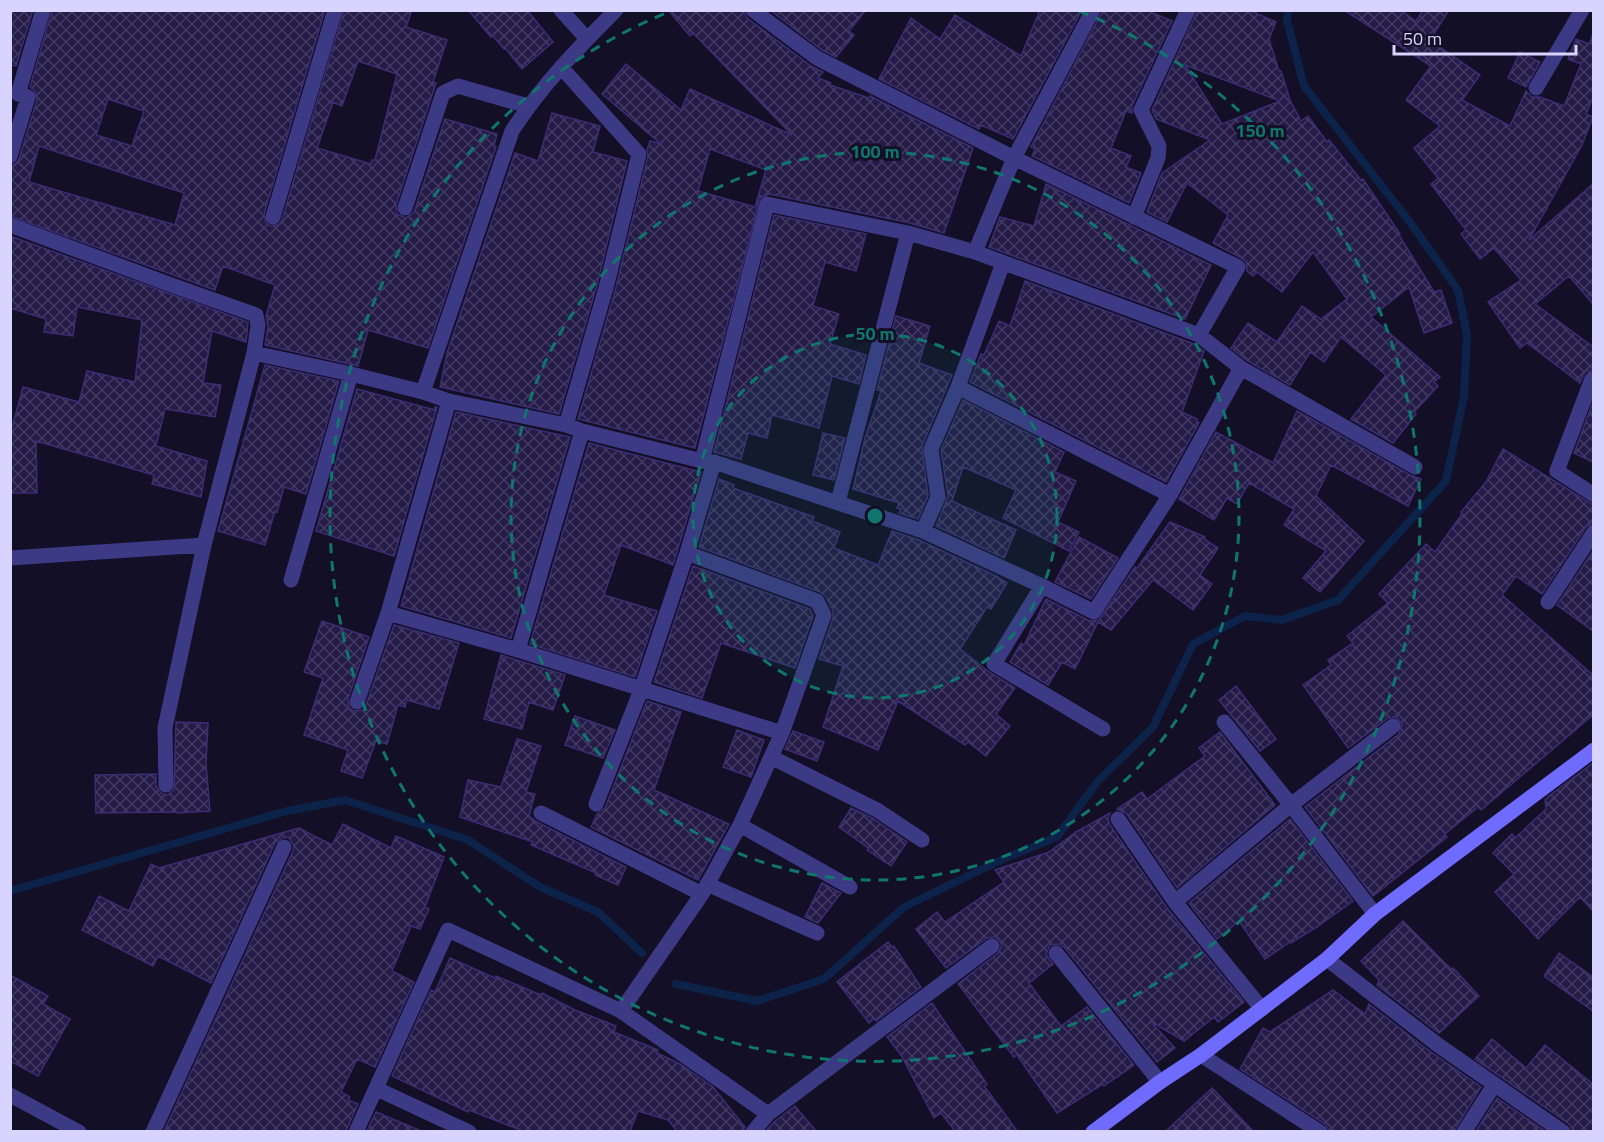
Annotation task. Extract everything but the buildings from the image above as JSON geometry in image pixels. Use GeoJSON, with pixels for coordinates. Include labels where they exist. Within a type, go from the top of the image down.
{"type":"FeatureCollection","features":[{"type":"Feature","properties":{"kind":"street"},"geometry":{"type":"LineString","coordinates":[[10,156],[28,97],[18,94],[44,10]]}},
{"type":"Feature","properties":{"kind":"street"},"geometry":{"type":"LineString","coordinates":[[273,217],[335,10]]}},
{"type":"Feature","properties":{"kind":"street"},"geometry":{"type":"LineString","coordinates":[[561,10],[587,39]]}},
{"type":"Feature","properties":{"kind":"street"},"geometry":{"type":"LineString","coordinates":[[423,392],[512,131],[528,106],[561,67],[616,10]]}},
{"type":"Feature","properties":{"kind":"street"},"geometry":{"type":"LineString","coordinates":[[753,10],[817,58],[1014,158],[1238,267],[1199,336]]}},
{"type":"Feature","properties":{"kind":"street"},"geometry":{"type":"LineString","coordinates":[[975,252],[1014,158],[1093,10]]}},
{"type":"Feature","properties":{"kind":"street"},"geometry":{"type":"LineString","coordinates":[[1134,217],[1158,158],[1159,146],[1141,110],[1188,10]]}},
{"type":"Feature","properties":{"kind":"street"},"geometry":{"type":"LineString","coordinates":[[1536,88],[1582,10]]}},
{"type":"Feature","properties":{"kind":"street"},"geometry":{"type":"LineString","coordinates":[[561,67],[639,154],[606,288],[566,425]]}},
{"type":"Feature","properties":{"kind":"street"},"geometry":{"type":"LineString","coordinates":[[405,208],[443,93],[458,86],[528,106]]}},
{"type":"Feature","properties":{"kind":"street"},"geometry":{"type":"LineString","coordinates":[[596,804],[641,690],[687,554],[767,204],[908,233],[975,252],[1199,336],[1241,368],[1415,467]]}},
{"type":"Feature","properties":{"kind":"street"},"geometry":{"type":"LineString","coordinates":[[10,225],[256,315],[258,325],[254,353],[204,545],[165,728],[166,785]]}},
{"type":"Feature","properties":{"kind":"street"},"geometry":{"type":"LineString","coordinates":[[838,502],[908,233]]}},
{"type":"Feature","properties":{"kind":"street"},"geometry":{"type":"LineString","coordinates":[[923,531],[938,497],[932,449],[958,387],[1003,263]]}},
{"type":"Feature","properties":{"kind":"street"},"geometry":{"type":"LineString","coordinates":[[254,353],[351,374],[449,401],[566,425],[708,462],[838,502],[923,531],[1094,612],[1170,495],[1241,368]]}},
{"type":"Feature","properties":{"kind":"street"},"geometry":{"type":"LineString","coordinates":[[291,580],[351,374]]}},
{"type":"Feature","properties":{"kind":"street"},"geometry":{"type":"LineString","coordinates":[[1592,379],[1557,471],[1593,495]]}},
{"type":"Feature","properties":{"kind":"street"},"geometry":{"type":"LineString","coordinates":[[958,387],[1170,495]]}},
{"type":"Feature","properties":{"kind":"street"},"geometry":{"type":"LineString","coordinates":[[357,702],[388,613],[449,401]]}},
{"type":"Feature","properties":{"kind":"street"},"geometry":{"type":"LineString","coordinates":[[518,650],[582,431]]}},
{"type":"Feature","properties":{"kind":"street"},"geometry":{"type":"LineString","coordinates":[[1548,602],[1593,532]]}},
{"type":"Feature","properties":{"kind":"street"},"geometry":{"type":"LineString","coordinates":[[10,558],[204,545]]}},
{"type":"Feature","properties":{"kind":"street"},"geometry":{"type":"LineString","coordinates":[[621,1011],[705,889],[740,825],[782,733],[824,615],[817,601],[687,554]]}},
{"type":"Feature","properties":{"kind":"street"},"geometry":{"type":"LineString","coordinates":[[1042,586],[994,664],[1103,729]]}},
{"type":"Feature","properties":{"kind":"street"},"geometry":{"type":"LineString","coordinates":[[388,613],[518,650],[782,733]]}},
{"type":"Feature","properties":{"kind":"street"},"geometry":{"type":"LineString","coordinates":[[1224,722],[1376,914]]}},
{"type":"Feature","properties":{"kind":"street"},"geometry":{"type":"LineString","coordinates":[[1175,902],[1291,804],[1392,726]]}},
{"type":"Feature","properties":{"kind":"street"},"geometry":{"type":"LineString","coordinates":[[1094,1131],[1160,1082],[1202,1055],[1327,959],[1376,914],[1593,750]]}},
{"type":"Feature","properties":{"kind":"street"},"geometry":{"type":"LineString","coordinates":[[771,758],[877,810],[922,840]]}},
{"type":"Feature","properties":{"kind":"street"},"geometry":{"type":"LineString","coordinates":[[540,813],[705,889],[817,933]]}},
{"type":"Feature","properties":{"kind":"street"},"geometry":{"type":"LineString","coordinates":[[1118,819],[1175,902],[1262,1009]]}},
{"type":"Feature","properties":{"kind":"street"},"geometry":{"type":"LineString","coordinates":[[740,825],[850,887]]}},
{"type":"Feature","properties":{"kind":"street"},"geometry":{"type":"LineString","coordinates":[[153,1131],[284,847]]}},
{"type":"Feature","properties":{"kind":"street"},"geometry":{"type":"LineString","coordinates":[[356,1131],[448,930],[621,1011],[768,1114]]}},
{"type":"Feature","properties":{"kind":"street"},"geometry":{"type":"LineString","coordinates":[[753,1131],[768,1114],[992,946]]}},
{"type":"Feature","properties":{"kind":"street"},"geometry":{"type":"LineString","coordinates":[[1056,953],[1160,1082]]}},
{"type":"Feature","properties":{"kind":"street"},"geometry":{"type":"LineString","coordinates":[[1327,959],[1438,1045],[1563,1131]]}},
{"type":"Feature","properties":{"kind":"street"},"geometry":{"type":"LineString","coordinates":[[1202,1055],[1320,1131]]}},
{"type":"Feature","properties":{"kind":"street"},"geometry":{"type":"LineString","coordinates":[[1464,1131],[1494,1085]]}},
{"type":"Feature","properties":{"kind":"street"},"geometry":{"type":"LineString","coordinates":[[377,1089],[470,1131]]}},
{"type":"Feature","properties":{"kind":"street"},"geometry":{"type":"LineString","coordinates":[[10,1095],[79,1131]]}},
{"type":"Feature","properties":{"kind":"waterway"},"geometry":{"type":"LineString","coordinates":[[676,984],[757,1001],[824,979],[904,907],[1003,859],[1057,837],[1097,782],[1153,727],[1193,644],[1245,616],[1282,620],[1338,600],[1446,481],[1464,396],[1467,335],[1458,290],[1409,221],[1304,86],[1287,20],[1288,10]]}},
{"type":"Feature","properties":{"kind":"waterway"},"geometry":{"type":"LineString","coordinates":[[10,891],[287,811],[345,800],[468,840],[540,887],[598,912],[642,953]]}}]}
